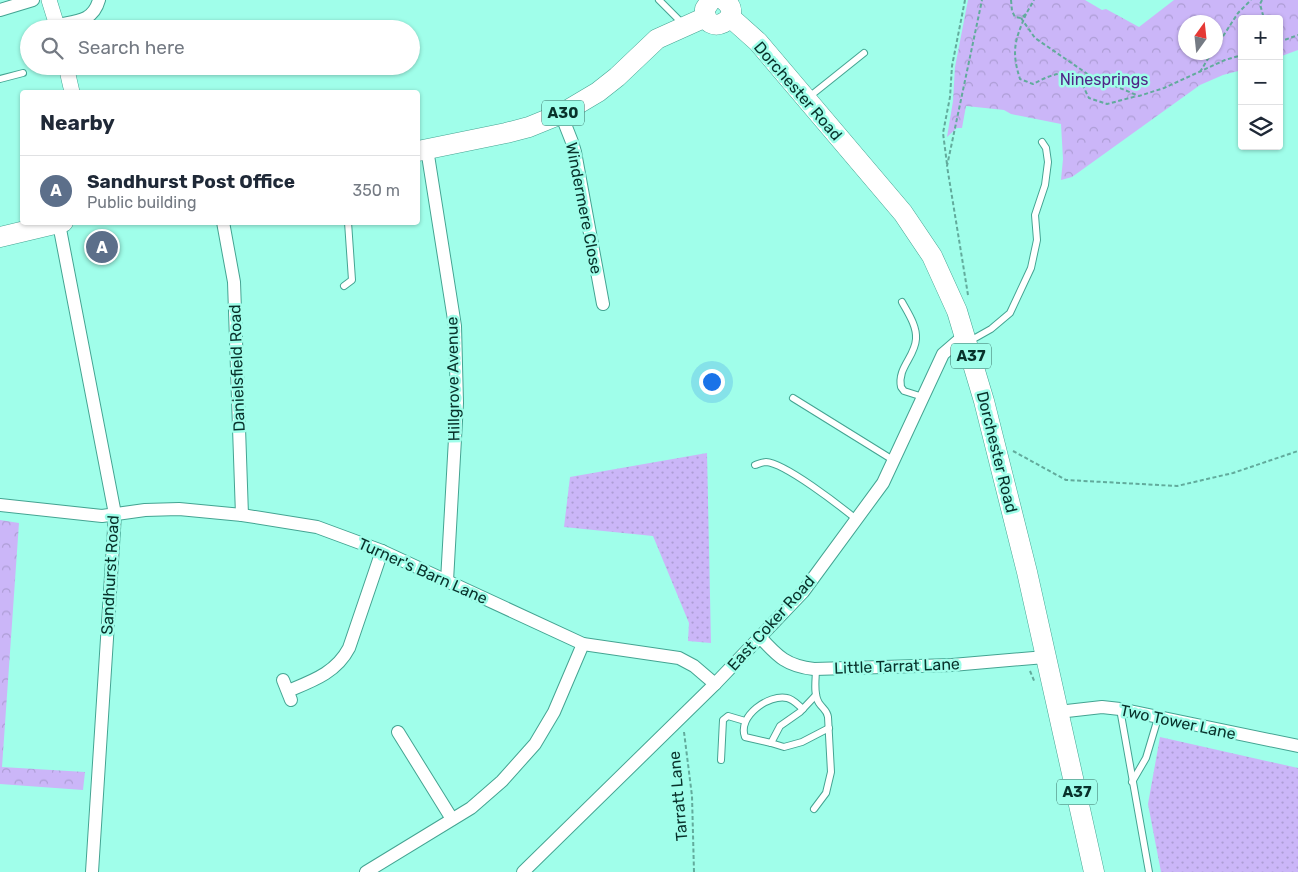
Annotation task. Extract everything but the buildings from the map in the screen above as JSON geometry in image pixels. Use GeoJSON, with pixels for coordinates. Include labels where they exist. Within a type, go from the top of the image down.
{"type":"FeatureCollection","features":[{"type":"Feature","properties":{"kind":"highway","name":"A30"},"geometry":{"type":"LineString","coordinates":[[422,150],[506,133],[561,114],[598,92],[657,40],[685,26],[709,8]]}},
{"type":"Feature","properties":{"kind":"highway"},"geometry":{"type":"LineString","coordinates":[[709,8],[711,23],[720,25],[724,23],[727,9]]}},
{"type":"Feature","properties":{"kind":"highway","name":"Dorchester Road"},"geometry":{"type":"LineString","coordinates":[[727,9],[758,42],[903,213],[932,256],[945,284],[966,339],[984,401],[1026,572],[1094,872]]}},
{"type":"Feature","properties":{"kind":"highway"},"geometry":{"type":"LineString","coordinates":[[0,237],[52,225]]}},
{"type":"Feature","properties":{"kind":"street"},"geometry":{"type":"LineString","coordinates":[[0,10],[34,0]]}},
{"type":"Feature","properties":{"kind":"street"},"geometry":{"type":"LineString","coordinates":[[50,0],[55,20]]}},
{"type":"Feature","properties":{"kind":"street"},"geometry":{"type":"LineString","coordinates":[[82,20],[92,15],[97,8],[99,0]]}},
{"type":"Feature","properties":{"kind":"street"},"geometry":{"type":"LineString","coordinates":[[68,75],[72,90]]}},
{"type":"Feature","properties":{"kind":"street","name":"Windermere Close"},"geometry":{"type":"LineString","coordinates":[[561,114],[575,152],[603,304]]}},
{"type":"Feature","properties":{"kind":"street","name":"Hillgrove Avenue"},"geometry":{"type":"LineString","coordinates":[[422,150],[455,326],[457,404],[447,581]]}},
{"type":"Feature","properties":{"kind":"street","name":"Sandhurst Road"},"geometry":{"type":"LineString","coordinates":[[61,225],[115,514],[92,872]]}},
{"type":"Feature","properties":{"kind":"street","name":"Danielsfield Road"},"geometry":{"type":"LineString","coordinates":[[224,225],[234,282],[242,515]]}},
{"type":"Feature","properties":{"kind":"street","name":"East Coker Road"},"geometry":{"type":"LineString","coordinates":[[523,872],[715,684],[803,592],[883,482],[943,354],[966,339]]}},
{"type":"Feature","properties":{"kind":"street","name":"Turner's Barn Lane"},"geometry":{"type":"LineString","coordinates":[[0,505],[102,516],[145,510],[179,509],[242,515],[317,527],[382,551],[583,644],[679,658],[694,666],[715,684]]}},
{"type":"Feature","properties":{"kind":"street"},"geometry":{"type":"LineString","coordinates":[[287,690],[324,676],[344,658],[382,551]]}},
{"type":"Feature","properties":{"kind":"street","name":"Little Tarrat Lane"},"geometry":{"type":"LineString","coordinates":[[760,637],[780,658],[792,665],[816,669],[952,665],[1045,657]]}},
{"type":"Feature","properties":{"kind":"street"},"geometry":{"type":"LineString","coordinates":[[366,872],[471,808],[502,781],[535,744],[554,712],[583,644]]}},
{"type":"Feature","properties":{"kind":"street","name":"Two Tower Lane"},"geometry":{"type":"LineString","coordinates":[[1058,712],[1094,707],[1120,709],[1298,746]]}},
{"type":"Feature","properties":{"kind":"street"},"geometry":{"type":"LineString","coordinates":[[398,732],[452,820]]}},
{"type":"Feature","properties":{"kind":"lane"},"geometry":{"type":"LineString","coordinates":[[659,0],[685,26]]}},
{"type":"Feature","properties":{"kind":"lane"},"geometry":{"type":"LineString","coordinates":[[806,99],[864,53]]}},
{"type":"Feature","properties":{"kind":"lane"},"geometry":{"type":"LineString","coordinates":[[0,79],[20,74]]}},
{"type":"Feature","properties":{"kind":"lane"},"geometry":{"type":"LineString","coordinates":[[966,339],[991,329],[1010,313],[1031,268],[1037,240],[1035,214],[1046,185],[1048,162],[1046,148],[1042,142]]}},
{"type":"Feature","properties":{"kind":"lane"},"geometry":{"type":"LineString","coordinates":[[344,286],[352,280],[348,225]]}},
{"type":"Feature","properties":{"kind":"lane"},"geometry":{"type":"LineString","coordinates":[[902,302],[913,322],[916,339],[914,348],[900,376],[901,387],[904,391],[923,397]]}},
{"type":"Feature","properties":{"kind":"lane"},"geometry":{"type":"LineString","coordinates":[[793,398],[893,460]]}},
{"type":"Feature","properties":{"kind":"lane"},"geometry":{"type":"LineString","coordinates":[[755,465],[766,462],[783,468],[825,494],[856,519]]}},
{"type":"Feature","properties":{"kind":"lane"},"geometry":{"type":"LineString","coordinates":[[814,809],[826,793],[831,772],[827,712],[818,702],[816,695],[816,669]]}},
{"type":"Feature","properties":{"kind":"lane"},"geometry":{"type":"LineString","coordinates":[[771,743],[780,726],[803,709],[816,695]]}},
{"type":"Feature","properties":{"kind":"lane"},"geometry":{"type":"LineString","coordinates":[[803,709],[790,698],[776,698],[754,709],[745,721],[743,732],[745,737],[784,747],[802,742],[829,728]]}},
{"type":"Feature","properties":{"kind":"lane"},"geometry":{"type":"LineString","coordinates":[[1120,709],[1149,872]]}},
{"type":"Feature","properties":{"kind":"lane"},"geometry":{"type":"LineString","coordinates":[[720,760],[722,720],[728,716],[745,721]]}},
{"type":"Feature","properties":{"kind":"lane"},"geometry":{"type":"LineString","coordinates":[[1132,782],[1146,758],[1158,718]]}},
{"type":"Feature","properties":{"kind":"path"},"geometry":{"type":"LineString","coordinates":[[965,0],[952,66],[950,97],[943,133],[969,303]]}},
{"type":"Feature","properties":{"kind":"path"},"geometry":{"type":"LineString","coordinates":[[947,166],[982,0]]}},
{"type":"Feature","properties":{"kind":"path"},"geometry":{"type":"LineString","coordinates":[[1011,0],[1012,11],[1015,17],[1021,18],[1035,38],[1089,75],[1139,96]]}},
{"type":"Feature","properties":{"kind":"path"},"geometry":{"type":"LineString","coordinates":[[1034,0],[1015,41],[1015,64],[1020,79],[1033,84],[1052,75],[1067,74],[1079,81],[1089,98],[1107,104],[1164,88],[1238,57]]}},
{"type":"Feature","properties":{"kind":"path"},"geometry":{"type":"LineString","coordinates":[[1223,36],[1238,13],[1251,0]]}},
{"type":"Feature","properties":{"kind":"path"},"geometry":{"type":"LineString","coordinates":[[1262,0],[1260,4],[1263,15]]}},
{"type":"Feature","properties":{"kind":"path"},"geometry":{"type":"LineString","coordinates":[[1021,18],[1026,14]]}},
{"type":"Feature","properties":{"kind":"path"},"geometry":{"type":"LineString","coordinates":[[1284,40],[1298,35]]}},
{"type":"Feature","properties":{"kind":"path"},"geometry":{"type":"LineString","coordinates":[[1199,72],[1207,60]]}},
{"type":"Feature","properties":{"kind":"path"},"geometry":{"type":"LineString","coordinates":[[1010,449],[1066,480],[1177,486],[1233,474],[1298,452]]}},
{"type":"Feature","properties":{"kind":"path","name":"Tarratt Lane"},"geometry":{"type":"LineString","coordinates":[[679,720],[684,729],[692,796],[694,872]]}},
{"type":"Feature","properties":{"kind":"green space","name":"Ninesprings"},"geometry":{"type":"Polygon","coordinates":[[[968,0],[1085,0],[1139,27],[1174,0],[1298,0],[1298,50],[1283,56],[1283,15],[1238,15],[1238,71],[1200,85],[1072,177],[1061,180],[1063,159],[1061,124],[1011,114],[1004,110],[966,106],[962,128],[957,128],[947,137],[953,101],[955,67],[968,0]]]}},
{"type":"Feature","properties":{"kind":"green space"},"geometry":{"type":"Polygon","coordinates":[[[707,453],[711,643],[688,641],[689,623],[653,536],[564,527],[570,477],[707,453]]]}},
{"type":"Feature","properties":{"kind":"green space"},"geometry":{"type":"Polygon","coordinates":[[[0,520],[19,523],[2,767],[85,772],[83,790],[0,784],[0,520]]]}},
{"type":"Feature","properties":{"kind":"green space"},"geometry":{"type":"Polygon","coordinates":[[[1160,737],[1298,768],[1298,872],[1161,872],[1148,804],[1160,737]]]}},
{"type":"Feature","properties":{"kind":"place","name":"Sandhurst Post Office"},"geometry":{"type":"Point","coordinates":[102,247]}}]}
